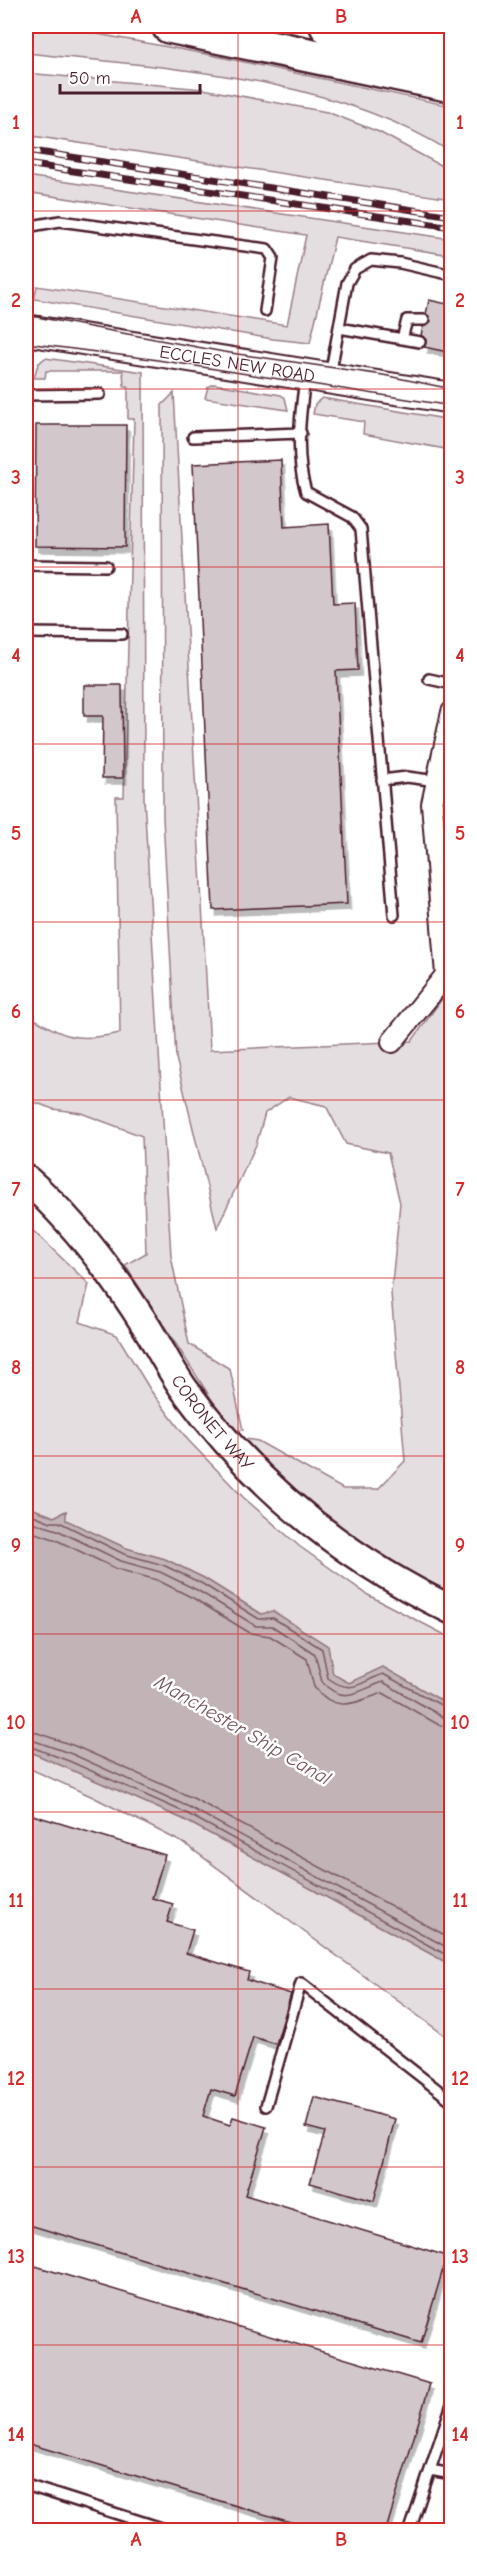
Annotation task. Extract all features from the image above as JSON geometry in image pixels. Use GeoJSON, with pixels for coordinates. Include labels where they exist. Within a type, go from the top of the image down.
{"type":"FeatureCollection","features":[{"type":"Feature","properties":{"kind":"highway"},"geometry":{"type":"LineString","coordinates":[[169,26],[452,85]]}},
{"type":"Feature","properties":{"kind":"highway"},"geometry":{"type":"LineString","coordinates":[[327,26],[452,53]]}},
{"type":"Feature","properties":{"kind":"main road","name":"ECCLES NEW ROAD"},"geometry":{"type":"LineString","coordinates":[[26,330],[452,398]]}},
{"type":"Feature","properties":{"kind":"street"},"geometry":{"type":"LineString","coordinates":[[392,1042],[446,975],[446,900],[432,804],[452,712]]}},
{"type":"Feature","properties":{"kind":"street","name":"CORONET WAY"},"geometry":{"type":"LineString","coordinates":[[26,1179],[48,1198],[107,1267],[182,1386],[228,1446],[285,1501],[334,1541],[396,1582],[452,1610]]}},
{"type":"Feature","properties":{"kind":"lane"},"geometry":{"type":"LineString","coordinates":[[26,228],[60,222],[267,249],[273,258],[265,311]]}},
{"type":"Feature","properties":{"kind":"lane"},"geometry":{"type":"LineString","coordinates":[[394,915],[361,529],[352,517],[306,492],[301,475],[301,433],[318,376],[339,328],[347,283],[355,269],[371,260],[400,263],[452,275]]}},
{"type":"Feature","properties":{"kind":"lane"},"geometry":{"type":"LineString","coordinates":[[402,339],[407,320],[424,320]]}},
{"type":"Feature","properties":{"kind":"lane"},"geometry":{"type":"LineString","coordinates":[[339,328],[420,342]]}},
{"type":"Feature","properties":{"kind":"lane"},"geometry":{"type":"LineString","coordinates":[[26,395],[100,394]]}},
{"type":"Feature","properties":{"kind":"lane"},"geometry":{"type":"LineString","coordinates":[[193,437],[301,433]]}},
{"type":"Feature","properties":{"kind":"lane"},"geometry":{"type":"LineString","coordinates":[[26,565],[106,566]]}},
{"type":"Feature","properties":{"kind":"lane"},"geometry":{"type":"LineString","coordinates":[[26,633],[122,634]]}},
{"type":"Feature","properties":{"kind":"lane"},"geometry":{"type":"LineString","coordinates":[[429,679],[452,684]]}},
{"type":"Feature","properties":{"kind":"lane"},"geometry":{"type":"LineString","coordinates":[[382,780],[407,777],[437,781]]}},
{"type":"Feature","properties":{"kind":"lane"},"geometry":{"type":"LineString","coordinates":[[266,2106],[301,1983],[452,2101]]}},
{"type":"Feature","properties":{"kind":"lane"},"geometry":{"type":"LineString","coordinates":[[410,2530],[452,2403]]}},
{"type":"Feature","properties":{"kind":"lane"},"geometry":{"type":"LineString","coordinates":[[430,2470],[452,2474]]}},
{"type":"Feature","properties":{"kind":"lane"},"geometry":{"type":"LineString","coordinates":[[26,2485],[168,2530]]}},
{"type":"Feature","properties":{"kind":"shaded area"},"geometry":{"type":"Polygon","coordinates":[[[26,26],[54,26],[206,54],[451,106],[451,152],[403,126],[353,106],[300,91],[245,79],[190,71],[26,53],[26,26]]]}},
{"type":"Feature","properties":{"kind":"shaded area"},"geometry":{"type":"Polygon","coordinates":[[[26,73],[203,89],[327,112],[379,132],[451,171],[451,199],[26,135],[26,73]]]}},
{"type":"Feature","properties":{"kind":"shaded area"},"geometry":{"type":"Polygon","coordinates":[[[26,176],[451,239],[451,255],[335,237],[310,343],[273,339],[34,299],[37,286],[287,325],[306,235],[26,192],[26,176]]]}},
{"type":"Feature","properties":{"kind":"shaded area"},"geometry":{"type":"Polygon","coordinates":[[[45,358],[143,372],[144,798],[171,1256],[189,1344],[230,1369],[243,1430],[232,1431],[125,1265],[146,1253],[142,1136],[81,1113],[53,1109],[26,1099],[26,1014],[70,1036],[91,1037],[120,1033],[116,797],[124,797],[134,419],[128,419],[128,386],[124,386],[123,371],[46,371],[45,378],[34,378],[38,364],[45,358]]]}},
{"type":"Feature","properties":{"kind":"shaded area"},"geometry":{"type":"Polygon","coordinates":[[[214,384],[281,395],[285,398],[288,410],[205,398],[208,387],[214,384]]]}},
{"type":"Feature","properties":{"kind":"shaded area"},"geometry":{"type":"Polygon","coordinates":[[[174,393],[210,1050],[412,1041],[451,986],[451,1597],[421,1582],[365,1546],[288,1484],[239,1438],[258,1441],[343,1489],[378,1489],[405,1461],[391,1293],[400,1203],[388,1153],[346,1144],[326,1106],[289,1097],[265,1113],[256,1145],[217,1228],[176,1058],[163,818],[162,405],[174,393]]]}},
{"type":"Feature","properties":{"kind":"shaded area"},"geometry":{"type":"Polygon","coordinates":[[[322,398],[451,420],[451,450],[363,434],[364,422],[313,414],[315,404],[322,398]]]}},
{"type":"Feature","properties":{"kind":"shaded area"},"geometry":{"type":"Polygon","coordinates":[[[26,1224],[89,1284],[80,1322],[117,1335],[151,1391],[188,1440],[243,1497],[299,1546],[368,1595],[451,1638],[451,1706],[383,1667],[349,1683],[333,1675],[262,1614],[204,1578],[165,1559],[126,1548],[65,1520],[66,1511],[54,1517],[26,1506],[26,1224]]]}},
{"type":"Feature","properties":{"kind":"shaded area"},"geometry":{"type":"Polygon","coordinates":[[[26,1750],[183,1819],[451,1965],[451,2040],[185,1844],[93,1797],[26,1767],[26,1750]]]}},
{"type":"Feature","properties":{"kind":"water","name":"Manchester Ship Canal"},"geometry":{"type":"Polygon","coordinates":[[[26,1506],[54,1517],[66,1511],[66,1520],[126,1548],[165,1559],[204,1578],[261,1614],[273,1611],[328,1646],[333,1674],[349,1683],[383,1667],[451,1706],[451,1965],[183,1819],[26,1750],[26,1506]]]}},
{"type":"Feature","properties":{"kind":"building"},"geometry":{"type":"Polygon","coordinates":[[[429,300],[452,305],[452,353],[424,347],[426,340],[421,335],[423,327],[431,321],[426,314],[429,300]]]}},
{"type":"Feature","properties":{"kind":"building"},"geometry":{"type":"Polygon","coordinates":[[[36,425],[126,425],[125,547],[35,546],[36,425]]]}},
{"type":"Feature","properties":{"kind":"building"},"geometry":{"type":"Polygon","coordinates":[[[281,460],[284,527],[329,524],[333,604],[355,603],[358,670],[336,671],[347,904],[213,910],[193,464],[281,460]]]}},
{"type":"Feature","properties":{"kind":"building"},"geometry":{"type":"Polygon","coordinates":[[[84,685],[122,685],[123,778],[102,778],[103,716],[84,716],[84,685]]]}},
{"type":"Feature","properties":{"kind":"building"},"geometry":{"type":"Polygon","coordinates":[[[26,1813],[165,1855],[152,1898],[173,1904],[167,1922],[193,1930],[186,1953],[249,1972],[247,1980],[291,1994],[276,2044],[253,2037],[235,2096],[211,2089],[203,2116],[230,2125],[233,2117],[266,2127],[245,2195],[447,2256],[421,2343],[26,2224],[26,1813]]]}},
{"type":"Feature","properties":{"kind":"building"},"geometry":{"type":"Polygon","coordinates":[[[314,2097],[395,2119],[374,2201],[310,2183],[325,2132],[306,2127],[314,2097]]]}},
{"type":"Feature","properties":{"kind":"building"},"geometry":{"type":"Polygon","coordinates":[[[32,2265],[430,2384],[386,2530],[317,2530],[26,2443],[26,2288],[32,2265]]]}},
{"type":"Feature","properties":{"kind":"tram line"},"geometry":{"type":"LineString","coordinates":[[26,315],[224,352],[383,375],[452,389]]}},
{"type":"Feature","properties":{"kind":"tram line"},"geometry":{"type":"LineString","coordinates":[[26,343],[151,359],[452,406]]}},
{"type":"Feature","properties":{"kind":"railway"},"geometry":{"type":"LineString","coordinates":[[26,150],[452,216]]}},
{"type":"Feature","properties":{"kind":"railway"},"geometry":{"type":"LineString","coordinates":[[26,164],[452,227]]}}]}
